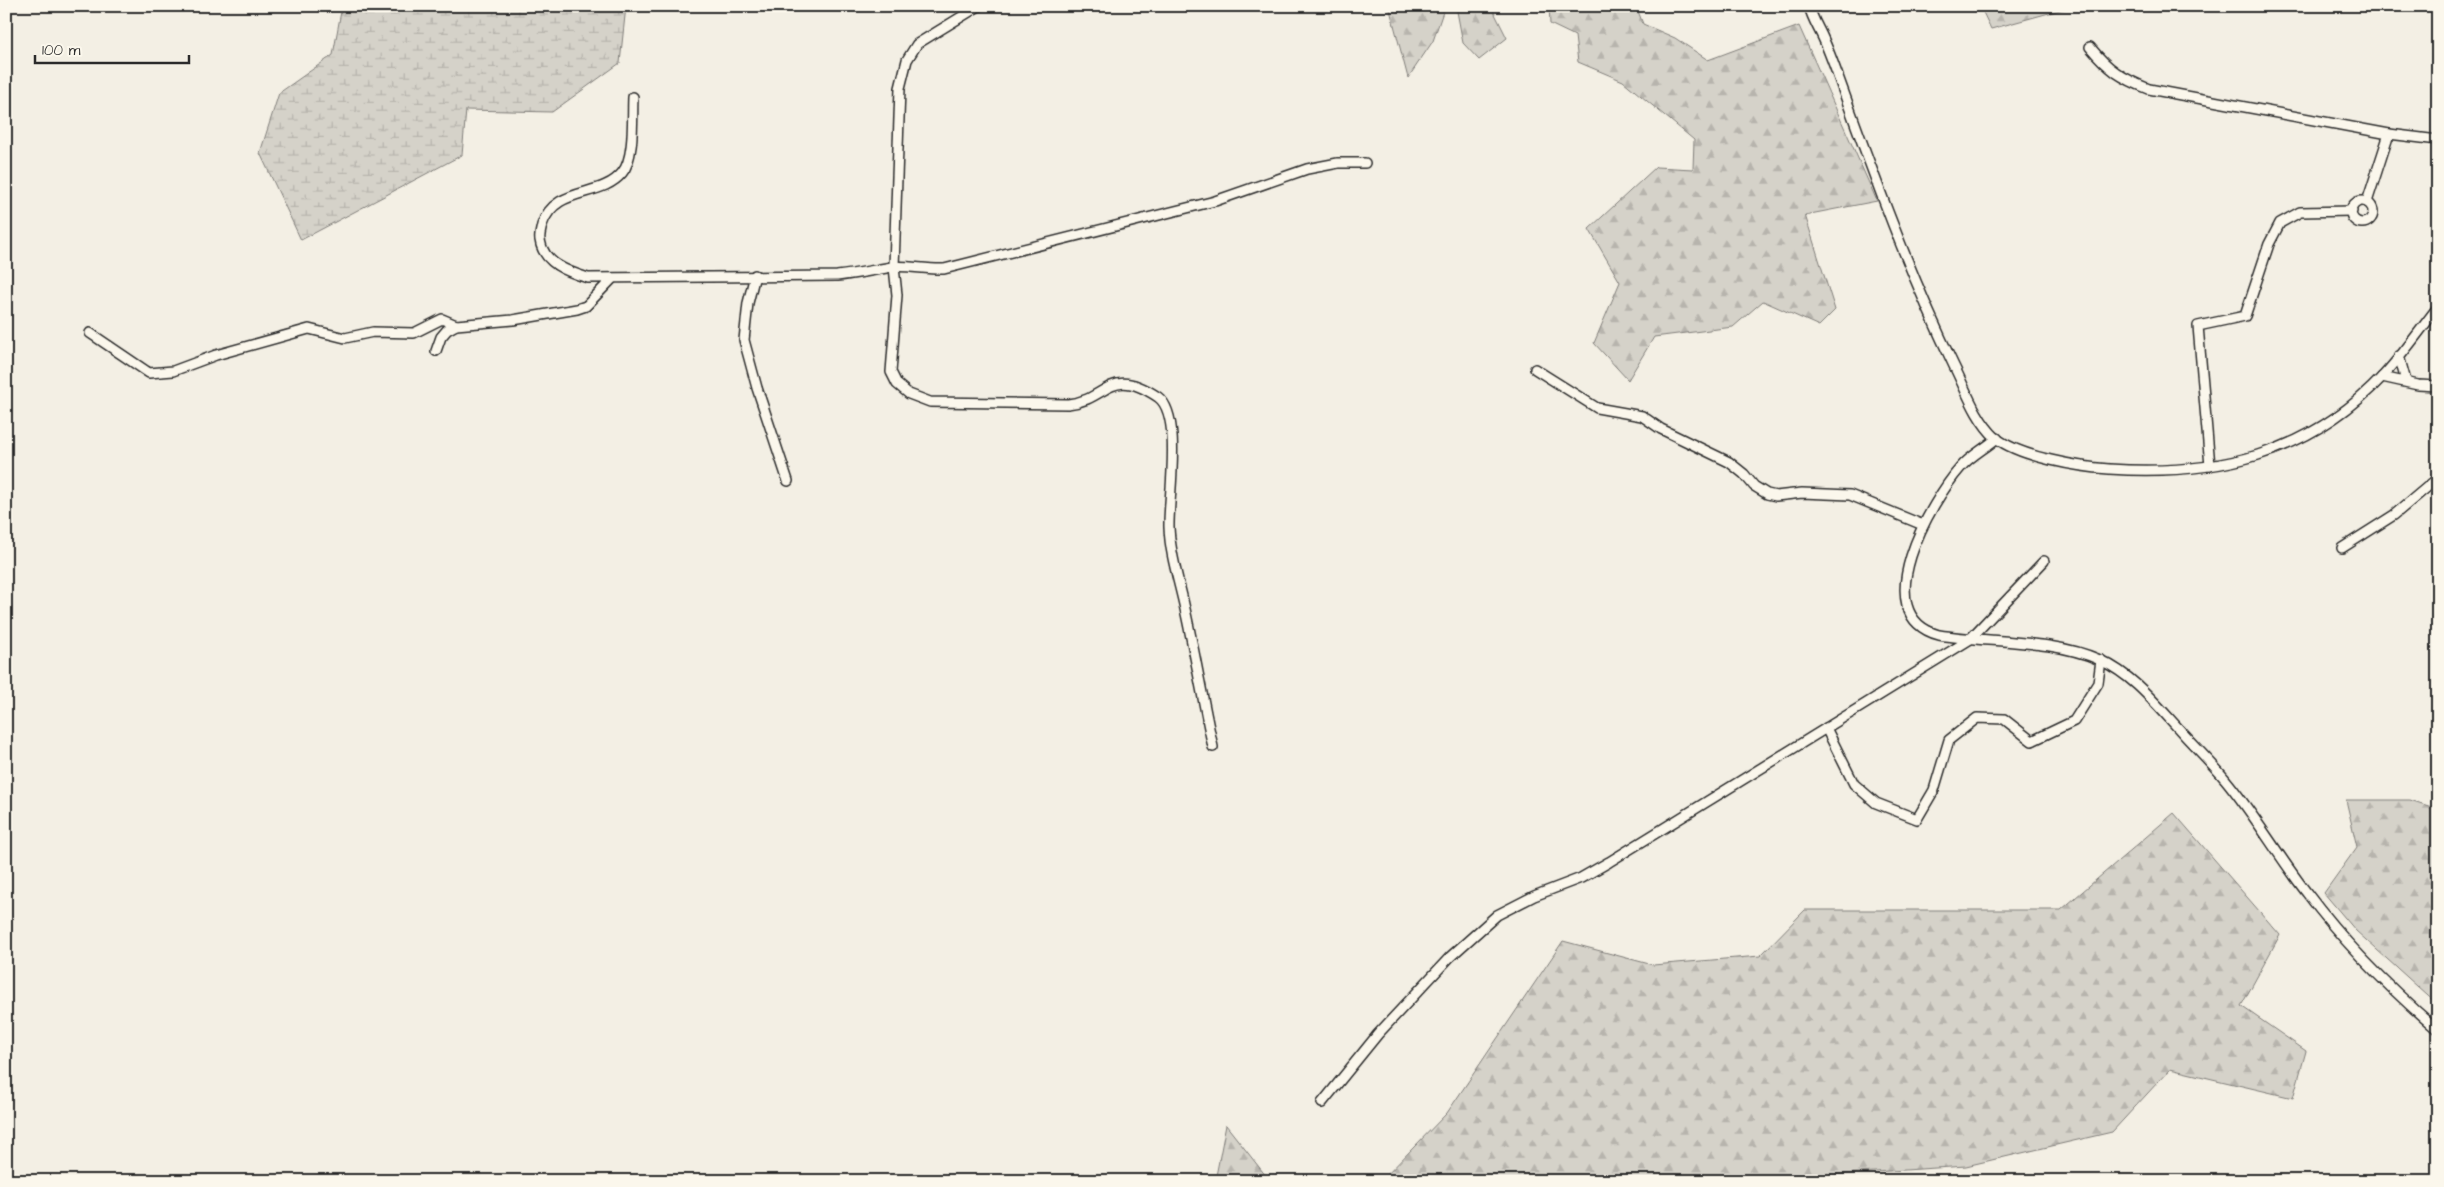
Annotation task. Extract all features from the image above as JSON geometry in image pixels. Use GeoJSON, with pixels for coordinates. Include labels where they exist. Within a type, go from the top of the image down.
{"type":"FeatureCollection","features":[{"type":"Feature","properties":{"kind":"street"},"geometry":{"type":"LineString","coordinates":[[978,6],[930,34],[917,44],[907,60],[900,88],[894,267],[897,295],[891,372],[897,384],[909,394],[930,402],[1081,403],[1103,389],[1125,382],[1160,398],[1169,420],[1174,464],[1169,527],[1173,561],[1185,607],[1212,747]]}},
{"type":"Feature","properties":{"kind":"street"},"geometry":{"type":"LineString","coordinates":[[1809,6],[1838,77],[1868,163],[1940,336],[1974,408],[1997,438],[2012,446],[2039,456],[2088,467],[2137,470],[2210,466],[2249,459],[2275,451],[2321,427],[2382,377],[2438,307]]}},
{"type":"Feature","properties":{"kind":"street"},"geometry":{"type":"LineString","coordinates":[[2090,47],[2107,67],[2127,80],[2149,88],[2272,114],[2389,134],[2438,140]]}},
{"type":"Feature","properties":{"kind":"street"},"geometry":{"type":"LineString","coordinates":[[633,97],[629,158],[623,173],[611,182],[562,200],[548,209],[539,237],[541,250],[552,262],[572,273],[588,278],[755,275],[838,276],[894,267],[924,270],[964,266],[1045,242],[1215,201],[1307,169],[1338,163],[1365,163]]}},
{"type":"Feature","properties":{"kind":"street"},"geometry":{"type":"LineString","coordinates":[[2367,202],[2389,134]]}},
{"type":"Feature","properties":{"kind":"street"},"geometry":{"type":"LineString","coordinates":[[2352,212],[2355,204],[2367,202]]}},
{"type":"Feature","properties":{"kind":"street"},"geometry":{"type":"LineString","coordinates":[[2352,212],[2358,222],[2369,220],[2373,213],[2367,202]]}},
{"type":"Feature","properties":{"kind":"street"},"geometry":{"type":"LineString","coordinates":[[2210,466],[2198,326],[2245,316],[2269,244],[2280,223],[2288,217],[2300,212],[2352,212]]}},
{"type":"Feature","properties":{"kind":"street"},"geometry":{"type":"LineString","coordinates":[[755,275],[748,303],[744,340],[757,388],[788,481]]}},
{"type":"Feature","properties":{"kind":"street"},"geometry":{"type":"LineString","coordinates":[[436,351],[441,337],[447,330],[456,325],[513,320],[577,309],[586,306],[612,279]]}},
{"type":"Feature","properties":{"kind":"street"},"geometry":{"type":"LineString","coordinates":[[90,333],[149,373],[173,371],[216,355],[309,329],[345,338],[373,332],[414,333],[442,319],[456,325]]}},
{"type":"Feature","properties":{"kind":"street"},"geometry":{"type":"LineString","coordinates":[[2399,356],[2406,381]]}},
{"type":"Feature","properties":{"kind":"street"},"geometry":{"type":"LineString","coordinates":[[1535,369],[1597,408],[1642,416],[1662,429],[1729,462],[1744,474],[1754,486],[1767,494],[1776,496],[1811,493],[1850,495],[1922,526]]}},
{"type":"Feature","properties":{"kind":"street"},"geometry":{"type":"LineString","coordinates":[[2382,377],[2418,385],[2438,386]]}},
{"type":"Feature","properties":{"kind":"street"},"geometry":{"type":"LineString","coordinates":[[1997,438],[1961,466],[1922,526],[1912,549],[1906,576],[1905,590],[1908,605],[1915,621],[1925,631],[1969,640],[2055,648],[2100,660],[2127,676],[2149,695],[2225,778],[2266,833],[2306,892],[2348,945],[2396,994],[2438,1030]]}},
{"type":"Feature","properties":{"kind":"street"},"geometry":{"type":"LineString","coordinates":[[2342,548],[2394,516],[2438,478]]}},
{"type":"Feature","properties":{"kind":"street"},"geometry":{"type":"LineString","coordinates":[[1322,1104],[1378,1034],[1450,957],[1497,914],[1534,896],[1581,878],[1610,862],[1969,640],[2044,561]]}},
{"type":"Feature","properties":{"kind":"street"},"geometry":{"type":"LineString","coordinates":[[1826,728],[1854,784],[1876,803],[1917,819],[1934,790],[1949,740],[1977,718],[2004,719],[2032,741],[2074,721],[2098,683],[2100,660]]}},
{"type":"Feature","properties":{"kind":"green space"},"geometry":{"type":"Polygon","coordinates":[[[342,6],[626,6],[620,63],[552,112],[466,110],[462,155],[301,240],[260,153],[279,93],[333,55],[342,6]]]}},
{"type":"Feature","properties":{"kind":"green space"},"geometry":{"type":"Polygon","coordinates":[[[1389,6],[1445,6],[1433,41],[1408,78],[1389,6]]]}},
{"type":"Feature","properties":{"kind":"green space"},"geometry":{"type":"Polygon","coordinates":[[[1456,6],[1491,6],[1507,38],[1479,60],[1463,43],[1456,6]]]}},
{"type":"Feature","properties":{"kind":"green space"},"geometry":{"type":"Polygon","coordinates":[[[1549,6],[1636,6],[1643,24],[1675,38],[1708,60],[1799,26],[1877,201],[1805,215],[1835,310],[1819,326],[1763,301],[1733,327],[1654,337],[1628,380],[1594,343],[1620,282],[1589,229],[1656,167],[1693,169],[1694,140],[1623,81],[1578,62],[1575,36],[1550,24],[1549,6]]]}},
{"type":"Feature","properties":{"kind":"green space"},"geometry":{"type":"Polygon","coordinates":[[[1980,6],[2069,6],[2071,7],[1991,29],[1980,6]]]}},
{"type":"Feature","properties":{"kind":"green space"},"geometry":{"type":"Polygon","coordinates":[[[2346,800],[2410,800],[2438,809],[2438,1005],[2356,931],[2324,893],[2357,847],[2346,800]]]}},
{"type":"Feature","properties":{"kind":"green space"},"geometry":{"type":"Polygon","coordinates":[[[2174,813],[2280,935],[2241,1006],[2306,1051],[2293,1098],[2170,1069],[2112,1132],[1966,1166],[1783,1178],[1778,1181],[1381,1181],[1447,1113],[1563,941],[1653,965],[1760,956],[1805,910],[2061,910],[2174,813]]]}},
{"type":"Feature","properties":{"kind":"green space"},"geometry":{"type":"Polygon","coordinates":[[[1226,1125],[1270,1181],[1215,1181],[1226,1125]]]}}]}
